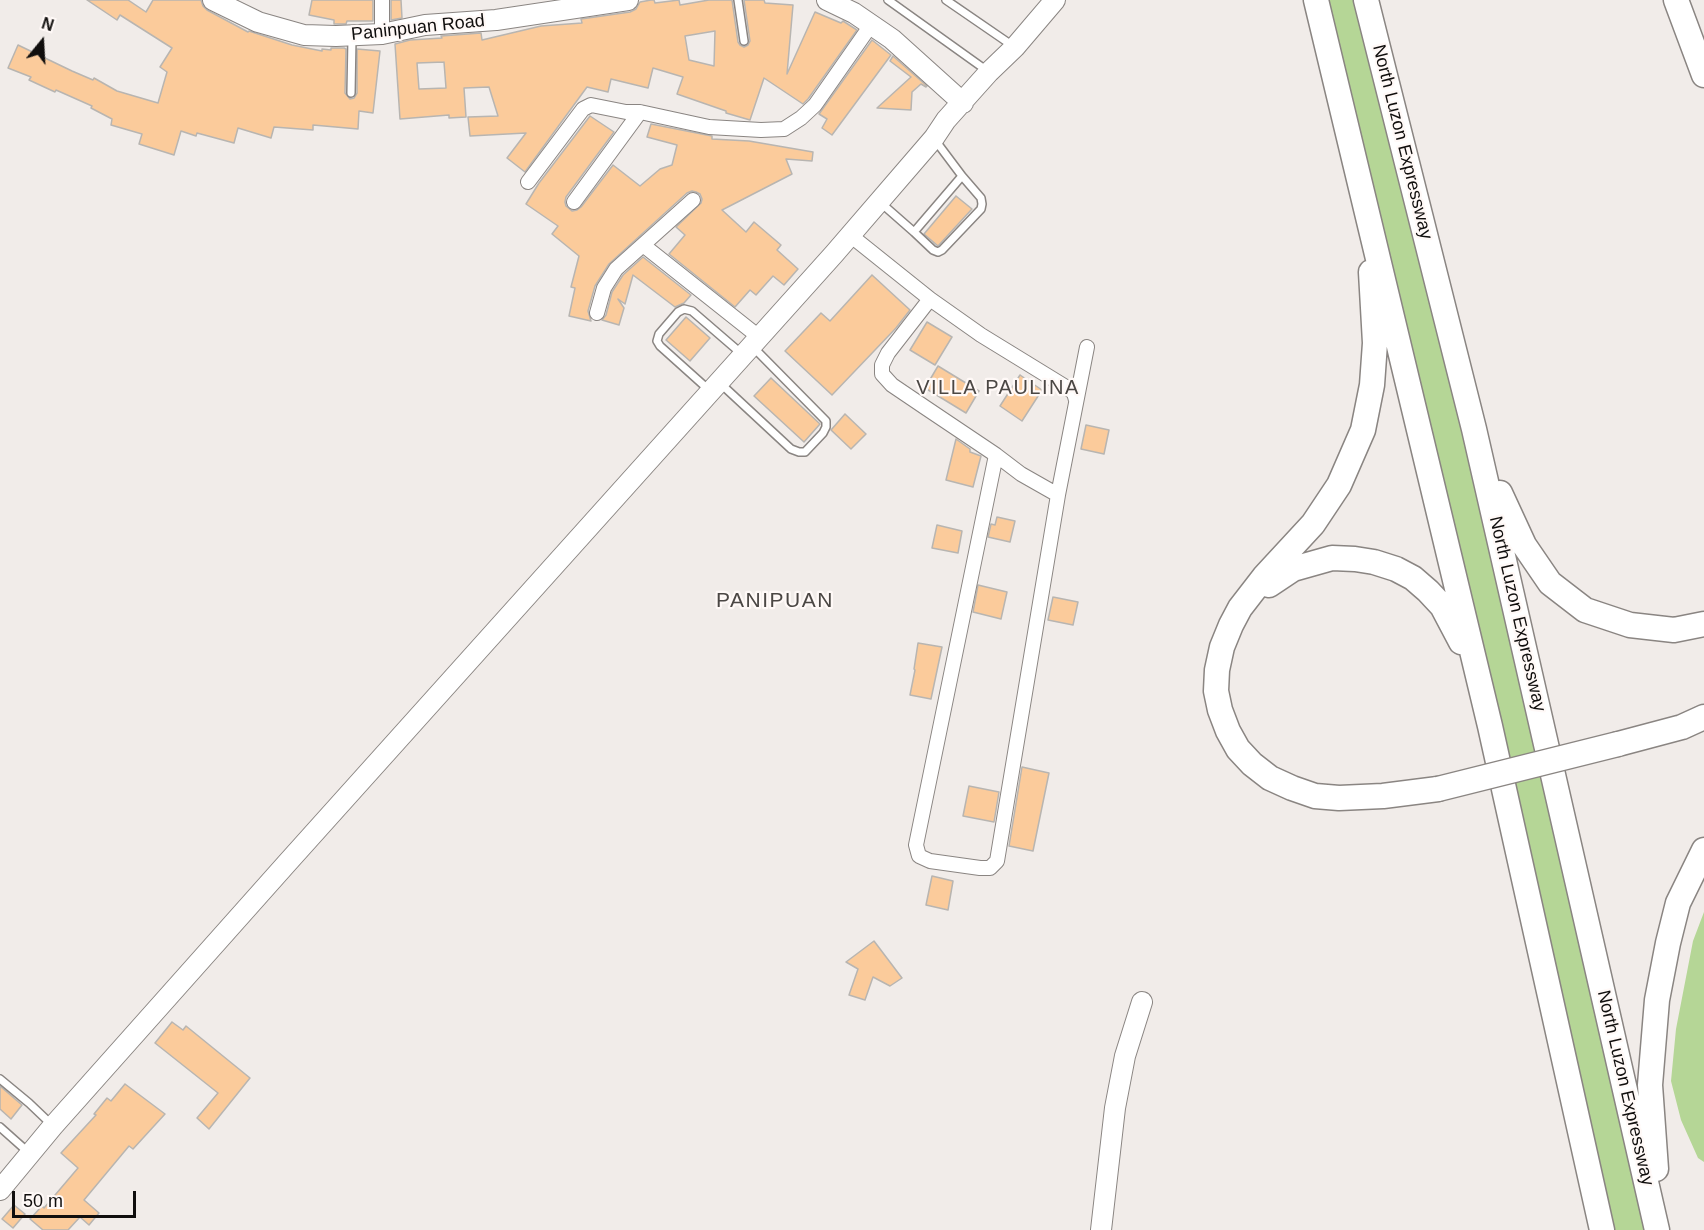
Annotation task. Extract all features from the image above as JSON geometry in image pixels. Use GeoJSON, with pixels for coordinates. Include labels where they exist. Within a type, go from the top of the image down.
{"type":"FeatureCollection","features":[{"type":"Feature","properties":{"kind":"highway"},"geometry":{"type":"LineString","coordinates":[[1316,0],[1490,726],[1602,1230]]}},
{"type":"Feature","properties":{"kind":"highway","name":"North Luzon Expressway"},"geometry":{"type":"LineString","coordinates":[[1366,0],[1474,429],[1657,1230]]}},
{"type":"Feature","properties":{"kind":"highway"},"geometry":{"type":"LineString","coordinates":[[1676,0],[1704,75]]}},
{"type":"Feature","properties":{"kind":"highway"},"geometry":{"type":"LineString","coordinates":[[1368,215],[1375,343],[1372,385],[1363,430],[1339,485],[1313,524],[1264,577],[1240,608],[1231,625],[1217,670],[1216,692],[1228,731],[1238,748],[1252,764],[1270,778],[1315,796],[1360,798],[1438,789],[1682,728],[1704,717]]}},
{"type":"Feature","properties":{"kind":"highway"},"geometry":{"type":"LineString","coordinates":[[1474,429],[1524,545],[1550,582],[1585,610],[1630,625],[1674,630],[1704,624]]}},
{"type":"Feature","properties":{"kind":"highway"},"geometry":{"type":"LineString","coordinates":[[1240,608],[1293,568],[1308,563],[1332,558],[1355,559],[1396,569],[1413,578],[1442,606],[1455,627],[1490,726]]}},
{"type":"Feature","properties":{"kind":"highway"},"geometry":{"type":"LineString","coordinates":[[1662,1230],[1650,1085],[1657,1000],[1678,903],[1704,850]]}},
{"type":"Feature","properties":{"kind":"main road","name":"Paninpuan Road"},"geometry":{"type":"LineString","coordinates":[[213,0],[258,22],[304,35],[382,34],[425,25],[496,20],[628,0]]}},
{"type":"Feature","properties":{"kind":"main road"},"geometry":{"type":"LineString","coordinates":[[826,0],[854,13],[892,39],[963,103]]}},
{"type":"Feature","properties":{"kind":"main road"},"geometry":{"type":"LineString","coordinates":[[0,1190],[53,1126],[648,459],[715,387],[880,201],[934,138],[946,120],[1015,47],[1055,0]]}},
{"type":"Feature","properties":{"kind":"main road"},"geometry":{"type":"LineString","coordinates":[[1101,1230],[1115,1108],[1125,1056],[1142,1002]]}},
{"type":"Feature","properties":{"kind":"street"},"geometry":{"type":"LineString","coordinates":[[382,0],[382,34]]}},
{"type":"Feature","properties":{"kind":"street"},"geometry":{"type":"LineString","coordinates":[[528,182],[583,109],[591,105],[626,112],[640,112],[709,127],[784,129],[815,105],[871,25]]}},
{"type":"Feature","properties":{"kind":"street"},"geometry":{"type":"LineString","coordinates":[[574,202],[640,112]]}},
{"type":"Feature","properties":{"kind":"street"},"geometry":{"type":"LineString","coordinates":[[597,313],[608,279],[616,269],[693,200]]}},
{"type":"Feature","properties":{"kind":"street"},"geometry":{"type":"LineString","coordinates":[[850,235],[930,299],[981,335],[1069,389],[1074,393],[1076,400]]}},
{"type":"Feature","properties":{"kind":"street"},"geometry":{"type":"LineString","coordinates":[[644,244],[751,346]]}},
{"type":"Feature","properties":{"kind":"street"},"geometry":{"type":"LineString","coordinates":[[930,299],[888,353],[882,365],[882,374],[892,385],[1021,474],[1058,495]]}},
{"type":"Feature","properties":{"kind":"street"},"geometry":{"type":"LineString","coordinates":[[996,455],[916,845],[919,856],[930,861],[980,868],[990,868],[997,861],[1058,495],[1087,347]]}},
{"type":"Feature","properties":{"kind":"lane"},"geometry":{"type":"LineString","coordinates":[[738,0],[744,41]]}},
{"type":"Feature","properties":{"kind":"lane"},"geometry":{"type":"LineString","coordinates":[[888,0],[989,72]]}},
{"type":"Feature","properties":{"kind":"lane"},"geometry":{"type":"LineString","coordinates":[[948,1],[1015,47]]}},
{"type":"Feature","properties":{"kind":"lane"},"geometry":{"type":"LineString","coordinates":[[351,93],[352,35]]}},
{"type":"Feature","properties":{"kind":"lane"},"geometry":{"type":"LineString","coordinates":[[880,201],[938,252],[981,209],[981,198],[934,138]]}},
{"type":"Feature","properties":{"kind":"lane"},"geometry":{"type":"LineString","coordinates":[[914,232],[962,176]]}},
{"type":"Feature","properties":{"kind":"lane"},"geometry":{"type":"LineString","coordinates":[[684,309],[692,310],[751,346],[826,421],[826,427],[805,452],[799,452],[791,449],[715,387],[660,346],[657,341],[659,334],[678,312],[684,309]]}},
{"type":"Feature","properties":{"kind":"lane"},"geometry":{"type":"LineString","coordinates":[[0,1079],[53,1126]]}},
{"type":"Feature","properties":{"kind":"lane"},"geometry":{"type":"LineString","coordinates":[[0,1127],[30,1154]]}},
{"type":"Feature","properties":{"kind":"green space"},"geometry":{"type":"Polygon","coordinates":[[[1323,0],[1359,0],[1514,635],[1647,1230],[1613,1230],[1323,0]]]}},
{"type":"Feature","properties":{"kind":"green space"},"geometry":{"type":"Polygon","coordinates":[[[1704,912],[1704,1162],[1698,1158],[1681,1120],[1671,1081],[1676,1029],[1693,941],[1704,912]]]}},
{"type":"Feature","properties":{"kind":"building"},"geometry":{"type":"Polygon","coordinates":[[[87,0],[128,0],[146,12],[153,0],[201,0],[207,10],[248,32],[322,51],[322,49],[344,48],[346,49],[345,93],[350,99],[354,98],[357,93],[357,49],[380,51],[373,113],[359,111],[358,129],[313,125],[313,130],[274,127],[271,138],[238,128],[234,143],[181,131],[174,155],[139,144],[142,134],[111,125],[112,119],[91,108],[92,106],[56,90],[55,92],[29,80],[31,77],[8,68],[18,45],[72,71],[93,80],[94,78],[117,91],[158,103],[167,72],[160,67],[172,48],[120,15],[117,20],[87,0]]]}},
{"type":"Feature","properties":{"kind":"building"},"geometry":{"type":"Polygon","coordinates":[[[312,0],[373,0],[373,21],[347,21],[346,24],[334,24],[334,20],[309,15],[312,0]]]}},
{"type":"Feature","properties":{"kind":"building"},"geometry":{"type":"Polygon","coordinates":[[[391,0],[401,0],[402,18],[391,20],[391,0]]]}},
{"type":"Feature","properties":{"kind":"building"},"geometry":{"type":"Polygon","coordinates":[[[679,0],[680,5],[709,0],[732,0],[738,42],[744,47],[750,41],[744,0],[764,0],[765,3],[793,5],[787,74],[815,12],[841,23],[843,21],[857,30],[803,104],[764,78],[750,120],[677,94],[683,77],[653,68],[648,88],[611,79],[608,92],[587,87],[525,172],[507,158],[526,133],[470,136],[468,117],[498,116],[489,87],[464,88],[466,117],[449,118],[449,115],[400,119],[395,44],[410,40],[442,38],[441,36],[481,33],[482,40],[541,26],[582,23],[581,19],[630,12],[636,9],[640,2],[679,0]],[[715,31],[685,36],[689,60],[714,66],[715,31]],[[444,62],[417,63],[419,89],[446,88],[444,62]]]}},
{"type":"Feature","properties":{"kind":"building"},"geometry":{"type":"Polygon","coordinates":[[[872,40],[891,55],[832,135],[822,128],[827,119],[819,114],[872,40]]]}},
{"type":"Feature","properties":{"kind":"building"},"geometry":{"type":"Polygon","coordinates":[[[893,56],[927,86],[921,84],[912,92],[911,110],[877,108],[911,77],[890,61],[893,56]]]}},
{"type":"Feature","properties":{"kind":"building"},"geometry":{"type":"Polygon","coordinates":[[[590,116],[614,132],[566,197],[566,206],[572,211],[581,207],[613,165],[640,186],[660,169],[672,165],[677,145],[647,137],[651,124],[712,136],[712,139],[749,141],[813,152],[812,161],[786,159],[792,174],[722,210],[746,232],[754,222],[781,245],[777,250],[798,269],[784,285],[773,276],[756,295],[750,290],[735,307],[669,254],[685,235],[676,227],[701,203],[700,194],[692,191],[687,193],[609,264],[595,286],[588,311],[591,321],[569,316],[575,288],[571,287],[579,256],[552,234],[558,226],[526,204],[539,183],[590,116]]]}},
{"type":"Feature","properties":{"kind":"building"},"geometry":{"type":"Polygon","coordinates":[[[956,196],[972,209],[938,246],[924,234],[956,196]]]}},
{"type":"Feature","properties":{"kind":"building"},"geometry":{"type":"Polygon","coordinates":[[[643,257],[691,295],[684,303],[675,307],[633,275],[625,304],[618,299],[624,308],[619,325],[602,320],[606,315],[612,292],[623,275],[643,257]]]}},
{"type":"Feature","properties":{"kind":"building"},"geometry":{"type":"Polygon","coordinates":[[[872,275],[910,310],[896,328],[832,395],[785,351],[821,313],[830,321],[872,275]]]}},
{"type":"Feature","properties":{"kind":"building"},"geometry":{"type":"Polygon","coordinates":[[[686,317],[710,338],[690,361],[666,340],[686,317]]]}},
{"type":"Feature","properties":{"kind":"building"},"geometry":{"type":"Polygon","coordinates":[[[927,322],[952,337],[935,365],[910,350],[927,322]]]}},
{"type":"Feature","properties":{"kind":"building"},"geometry":{"type":"Polygon","coordinates":[[[938,366],[979,391],[966,413],[925,388],[938,366]]]}},
{"type":"Feature","properties":{"kind":"building"},"geometry":{"type":"Polygon","coordinates":[[[1020,375],[1042,390],[1022,421],[1000,406],[1020,375]]]}},
{"type":"Feature","properties":{"kind":"building"},"geometry":{"type":"Polygon","coordinates":[[[771,378],[820,424],[804,442],[754,396],[771,378]]]}},
{"type":"Feature","properties":{"kind":"building"},"geometry":{"type":"Polygon","coordinates":[[[845,414],[866,434],[851,449],[831,430],[845,414]]]}},
{"type":"Feature","properties":{"kind":"building"},"geometry":{"type":"Polygon","coordinates":[[[1086,425],[1109,430],[1104,454],[1081,449],[1086,425]]]}},
{"type":"Feature","properties":{"kind":"building"},"geometry":{"type":"Polygon","coordinates":[[[956,439],[970,449],[970,452],[981,456],[973,487],[946,480],[956,439]]]}},
{"type":"Feature","properties":{"kind":"building"},"geometry":{"type":"Polygon","coordinates":[[[997,517],[1015,521],[1010,542],[988,537],[991,524],[995,525],[997,517]]]}},
{"type":"Feature","properties":{"kind":"building"},"geometry":{"type":"Polygon","coordinates":[[[937,525],[962,531],[958,553],[932,548],[937,525]]]}},
{"type":"Feature","properties":{"kind":"building"},"geometry":{"type":"Polygon","coordinates":[[[978,585],[1007,592],[1001,619],[973,612],[978,585]]]}},
{"type":"Feature","properties":{"kind":"building"},"geometry":{"type":"Polygon","coordinates":[[[1053,597],[1078,602],[1073,625],[1048,620],[1053,597]]]}},
{"type":"Feature","properties":{"kind":"building"},"geometry":{"type":"Polygon","coordinates":[[[918,643],[942,647],[931,699],[910,695],[918,643]]]}},
{"type":"Feature","properties":{"kind":"building"},"geometry":{"type":"Polygon","coordinates":[[[1022,767],[1049,773],[1033,851],[1009,846],[1022,767]]]}},
{"type":"Feature","properties":{"kind":"building"},"geometry":{"type":"Polygon","coordinates":[[[969,786],[999,792],[994,822],[963,816],[969,786]]]}},
{"type":"Feature","properties":{"kind":"building"},"geometry":{"type":"Polygon","coordinates":[[[932,876],[953,881],[948,910],[926,905],[932,876]]]}},
{"type":"Feature","properties":{"kind":"building"},"geometry":{"type":"Polygon","coordinates":[[[874,941],[902,978],[890,986],[873,977],[865,1000],[849,995],[858,969],[846,962],[874,941]]]}},
{"type":"Feature","properties":{"kind":"building"},"geometry":{"type":"Polygon","coordinates":[[[172,1022],[183,1030],[186,1026],[250,1078],[209,1129],[197,1118],[218,1093],[155,1043],[172,1022]]]}},
{"type":"Feature","properties":{"kind":"building"},"geometry":{"type":"Polygon","coordinates":[[[125,1084],[165,1114],[133,1149],[129,1146],[84,1200],[99,1213],[89,1225],[80,1217],[68,1230],[43,1230],[30,1219],[42,1206],[44,1208],[78,1168],[61,1153],[96,1115],[94,1114],[107,1098],[111,1101],[125,1084]]]}},
{"type":"Feature","properties":{"kind":"building"},"geometry":{"type":"Polygon","coordinates":[[[0,1086],[22,1105],[11,1119],[0,1109],[0,1086]]]}},
{"type":"Feature","properties":{"kind":"building"},"geometry":{"type":"Polygon","coordinates":[[[14,1205],[25,1214],[13,1228],[2,1219],[14,1205]]]}},
{"type":"Feature","properties":{"kind":"district","name":"VILLA PAULINA"},"geometry":{"type":"Point","coordinates":[998,388]}},
{"type":"Feature","properties":{"kind":"district","name":"PANIPUAN"},"geometry":{"type":"Point","coordinates":[775,601]}}]}
